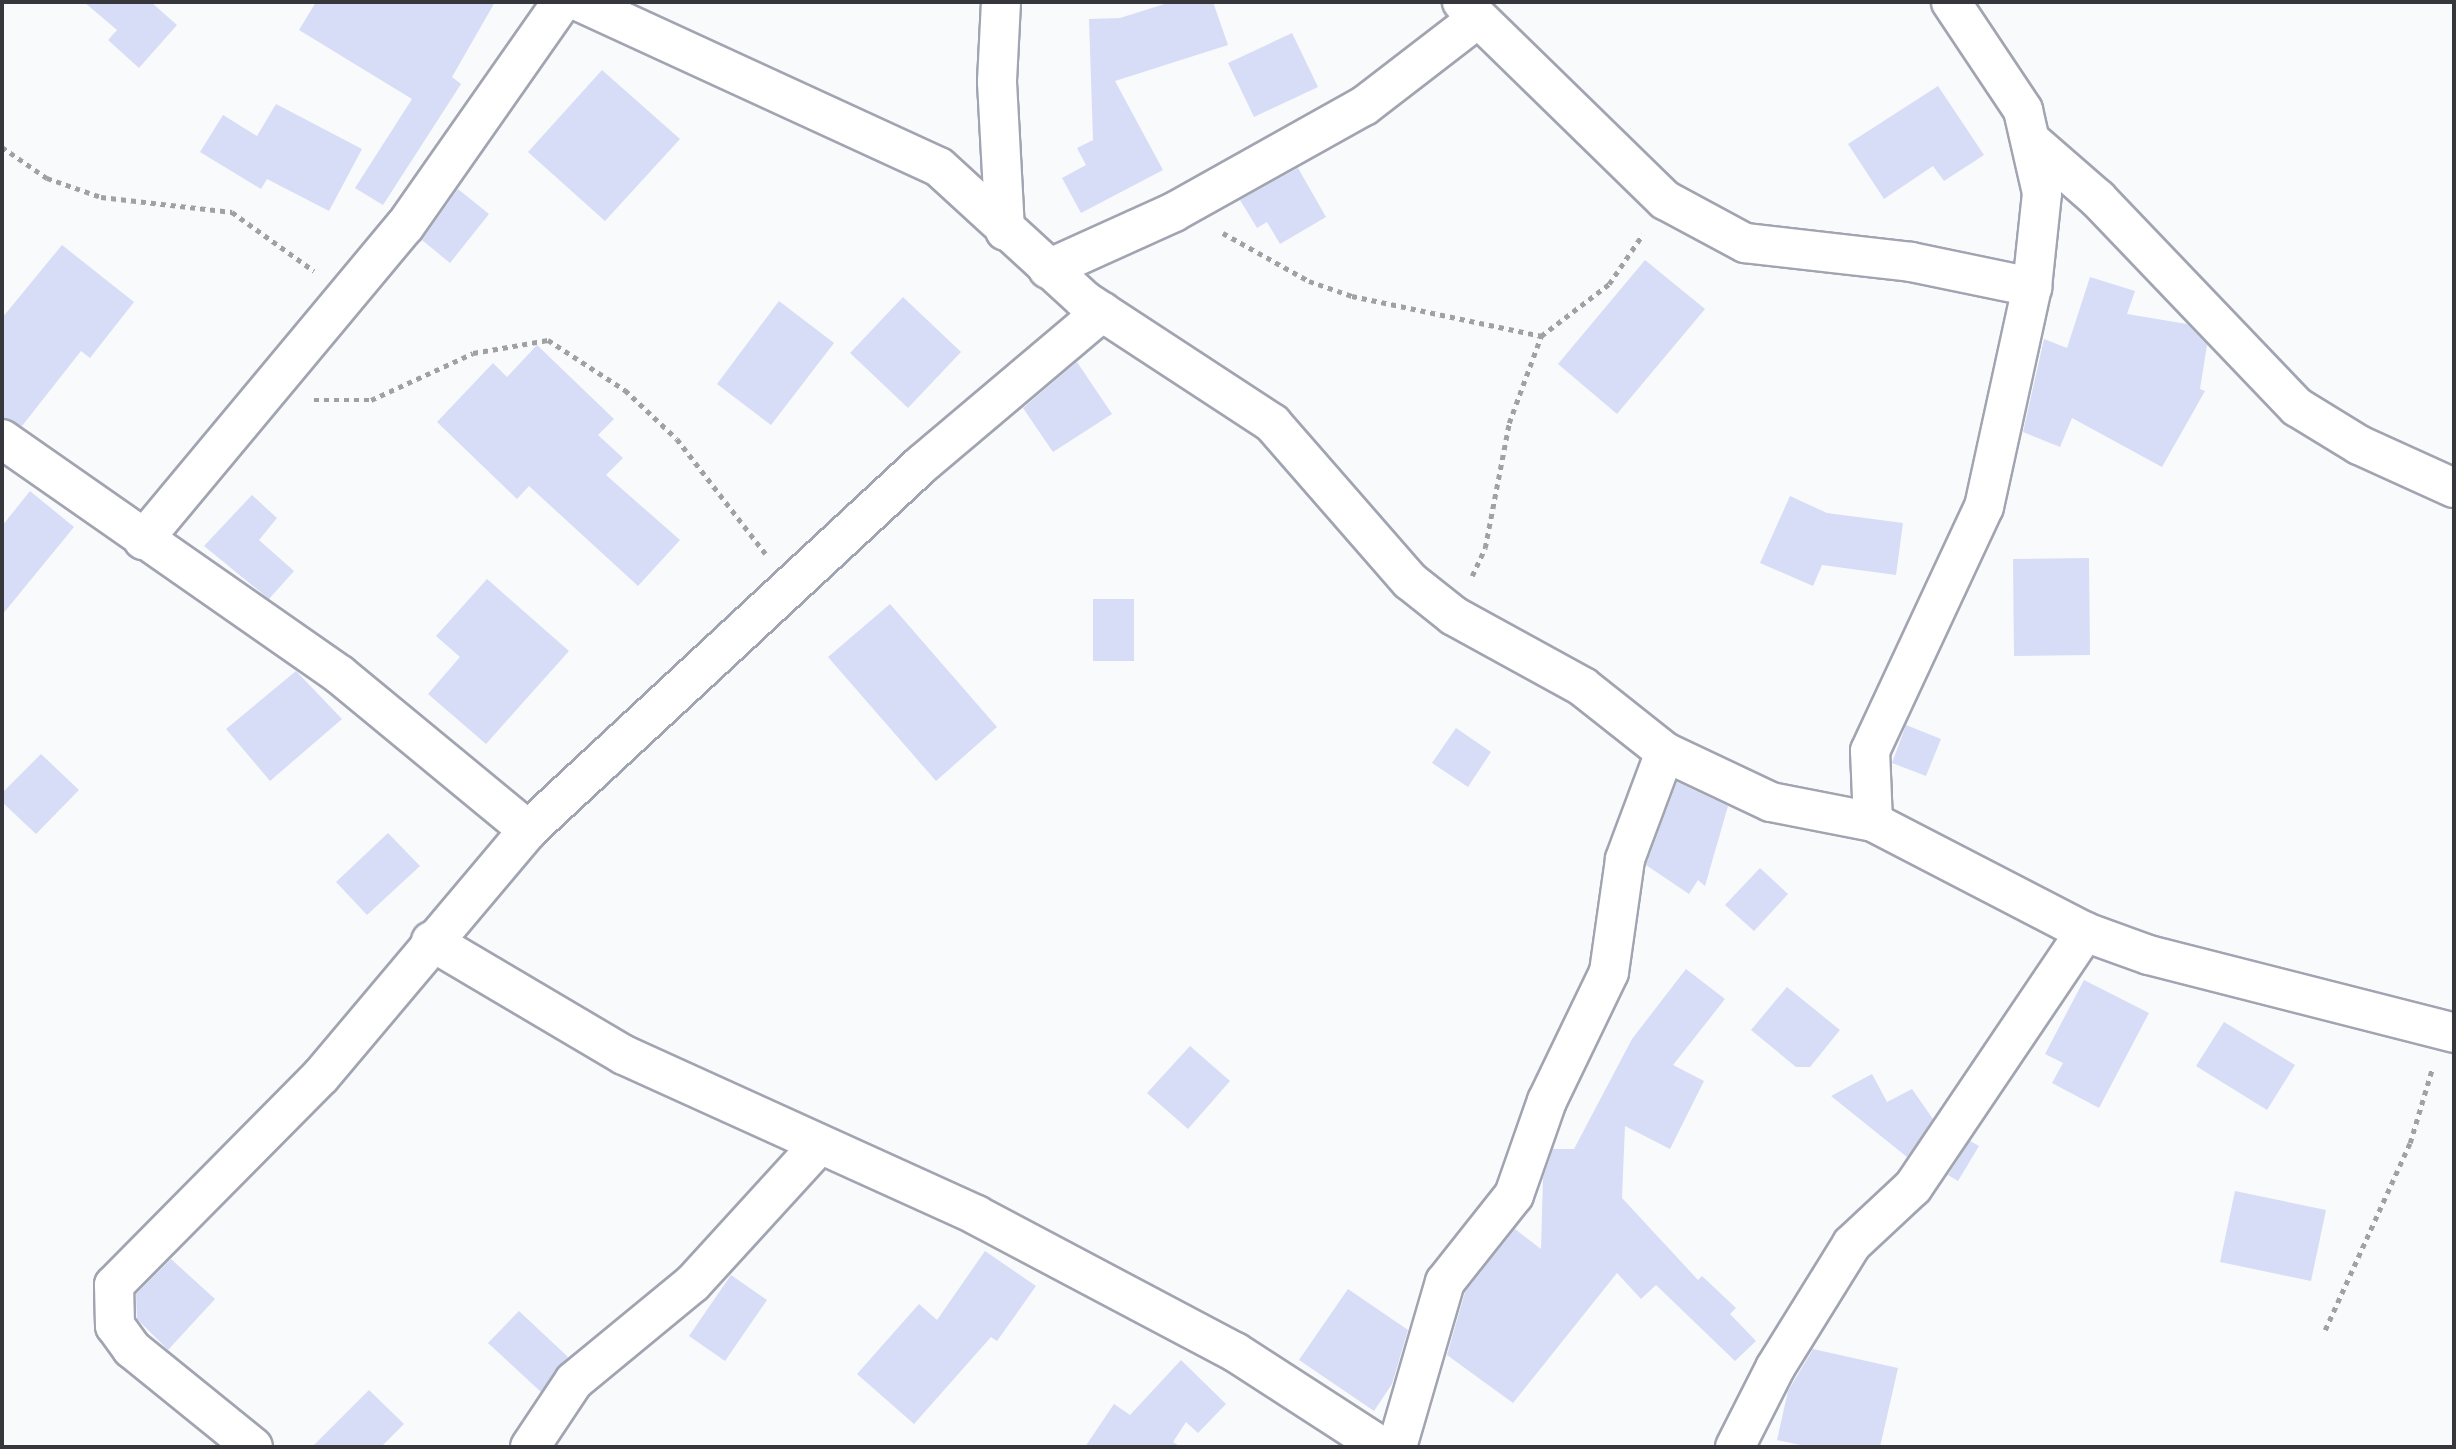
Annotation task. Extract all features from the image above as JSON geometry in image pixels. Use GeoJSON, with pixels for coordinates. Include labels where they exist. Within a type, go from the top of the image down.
{"type":"FeatureCollection","features":[{"type":"Feature","properties":{"kind":"street"},"geometry":{"type":"LineString","coordinates":[[143,540],[405,226],[562,2]]}},
{"type":"Feature","properties":{"kind":"street"},"geometry":{"type":"LineString","coordinates":[[580,2],[658,43],[914,153],[939,167],[1005,231],[1102,312],[1272,423],[1401,571],[1454,615],[1583,687],[1665,752],[1771,802],[1873,822],[2085,932],[2250,985],[2449,1032]]}},
{"type":"Feature","properties":{"kind":"street"},"geometry":{"type":"LineString","coordinates":[[1001,2],[997,82],[1005,231]]}},
{"type":"Feature","properties":{"kind":"street"},"geometry":{"type":"LineString","coordinates":[[1873,822],[1870,751],[1984,507],[2032,287],[2042,193],[2036,145],[2023,110],[1951,2]]}},
{"type":"Feature","properties":{"kind":"street"},"geometry":{"type":"LineString","coordinates":[[1048,269],[1174,212],[1364,106],[1470,11],[1665,200],[1745,243],[1911,262],[2032,287]]}},
{"type":"Feature","properties":{"kind":"street"},"geometry":{"type":"LineString","coordinates":[[2036,145],[2098,199],[2297,407],[2359,445],[2454,488]]}},
{"type":"Feature","properties":{"kind":"street"},"geometry":{"type":"LineString","coordinates":[[253,1447],[132,1349],[115,1326],[114,1285],[321,1076],[431,941],[528,830],[790,585],[1102,312]]}},
{"type":"Feature","properties":{"kind":"street"},"geometry":{"type":"LineString","coordinates":[[2,439],[340,676],[528,830]]}},
{"type":"Feature","properties":{"kind":"street"},"geometry":{"type":"LineString","coordinates":[[1396,1447],[1445,1282],[1514,1195],[1547,1101],[1609,972],[1625,859],[1665,752]]}},
{"type":"Feature","properties":{"kind":"street"},"geometry":{"type":"LineString","coordinates":[[1735,1447],[1775,1368],[1853,1244],[1913,1187],[2085,932]]}},
{"type":"Feature","properties":{"kind":"street"},"geometry":{"type":"LineString","coordinates":[[431,941],[624,1055],[818,1146],[976,1215],[1211,1339],[1382,1447]]}},
{"type":"Feature","properties":{"kind":"street"},"geometry":{"type":"LineString","coordinates":[[530,1447],[573,1381],[693,1283],[818,1146]]}},
{"type":"Feature","properties":{"kind":"path"},"geometry":{"type":"LineString","coordinates":[[2,147],[47,178],[101,197],[232,212],[346,297]]}},
{"type":"Feature","properties":{"kind":"path"},"geometry":{"type":"LineString","coordinates":[[1454,615],[1485,548],[1509,423],[1541,336],[1609,284],[1665,200]]}},
{"type":"Feature","properties":{"kind":"path"},"geometry":{"type":"LineString","coordinates":[[1174,212],[1352,296],[1541,336]]}},
{"type":"Feature","properties":{"kind":"path"},"geometry":{"type":"LineString","coordinates":[[260,400],[371,400],[472,354],[548,340],[625,390],[677,439],[790,585]]}},
{"type":"Feature","properties":{"kind":"path"},"geometry":{"type":"LineString","coordinates":[[2325,1330],[2410,1143],[2449,1032]]}},
{"type":"Feature","properties":{"kind":"building"},"geometry":{"type":"Polygon","coordinates":[[[84,2],[151,2],[177,25],[139,68],[108,40],[117,30],[84,2]]]}},
{"type":"Feature","properties":{"kind":"building"},"geometry":{"type":"Polygon","coordinates":[[[316,2],[495,2],[452,77],[461,84],[383,205],[355,188],[412,99],[299,30],[316,2]]]}},
{"type":"Feature","properties":{"kind":"building"},"geometry":{"type":"Polygon","coordinates":[[[1171,2],[1213,2],[1228,45],[1115,81],[1163,170],[1081,213],[1062,178],[1086,165],[1077,148],[1093,140],[1089,19],[1120,18],[1171,2]]]}},
{"type":"Feature","properties":{"kind":"building"},"geometry":{"type":"Polygon","coordinates":[[[1292,33],[1318,87],[1254,117],[1228,63],[1292,33]]]}},
{"type":"Feature","properties":{"kind":"building"},"geometry":{"type":"Polygon","coordinates":[[[602,70],[680,139],[605,221],[528,152],[602,70]]]}},
{"type":"Feature","properties":{"kind":"building"},"geometry":{"type":"Polygon","coordinates":[[[1938,86],[1984,155],[1944,181],[1933,166],[1884,199],[1848,144],[1938,86]]]}},
{"type":"Feature","properties":{"kind":"building"},"geometry":{"type":"Polygon","coordinates":[[[276,104],[362,149],[329,211],[267,179],[261,189],[200,152],[223,115],[257,136],[276,104]]]}},
{"type":"Feature","properties":{"kind":"building"},"geometry":{"type":"Polygon","coordinates":[[[1298,168],[1326,217],[1280,244],[1267,222],[1257,228],[1240,200],[1298,168]]]}},
{"type":"Feature","properties":{"kind":"building"},"geometry":{"type":"Polygon","coordinates":[[[458,189],[489,214],[450,263],[422,240],[458,189]]]}},
{"type":"Feature","properties":{"kind":"building"},"geometry":{"type":"Polygon","coordinates":[[[62,245],[134,302],[90,358],[81,351],[22,426],[2,417],[2,318],[62,245]]]}},
{"type":"Feature","properties":{"kind":"building"},"geometry":{"type":"Polygon","coordinates":[[[1645,260],[1705,309],[1617,414],[1558,364],[1645,260]]]}},
{"type":"Feature","properties":{"kind":"building"},"geometry":{"type":"Polygon","coordinates":[[[2090,277],[2135,291],[2127,314],[2187,324],[2207,345],[2200,389],[2205,391],[2162,467],[2072,418],[2060,447],[2023,432],[2044,339],[2067,348],[2090,277]]]}},
{"type":"Feature","properties":{"kind":"building"},"geometry":{"type":"Polygon","coordinates":[[[903,297],[961,352],[908,408],[850,353],[903,297]]]}},
{"type":"Feature","properties":{"kind":"building"},"geometry":{"type":"Polygon","coordinates":[[[779,301],[834,343],[771,425],[717,384],[779,301]]]}},
{"type":"Feature","properties":{"kind":"building"},"geometry":{"type":"Polygon","coordinates":[[[537,345],[614,419],[598,435],[623,458],[606,475],[680,540],[638,586],[529,486],[517,499],[437,422],[493,363],[507,377],[537,345]]]}},
{"type":"Feature","properties":{"kind":"building"},"geometry":{"type":"Polygon","coordinates":[[[1077,362],[1112,414],[1053,452],[1023,408],[1077,362]]]}},
{"type":"Feature","properties":{"kind":"building"},"geometry":{"type":"Polygon","coordinates":[[[30,491],[74,527],[2,615],[2,526],[30,491]]]}},
{"type":"Feature","properties":{"kind":"building"},"geometry":{"type":"Polygon","coordinates":[[[252,495],[277,518],[259,540],[294,571],[269,599],[204,546],[252,495]]]}},
{"type":"Feature","properties":{"kind":"building"},"geometry":{"type":"Polygon","coordinates":[[[1790,496],[1827,513],[1903,523],[1896,575],[1822,565],[1813,586],[1760,563],[1790,496]]]}},
{"type":"Feature","properties":{"kind":"building"},"geometry":{"type":"Polygon","coordinates":[[[2089,558],[2090,655],[2014,656],[2013,559],[2089,558]]]}},
{"type":"Feature","properties":{"kind":"building"},"geometry":{"type":"Polygon","coordinates":[[[487,579],[569,651],[486,744],[428,694],[460,657],[436,636],[487,579]]]}},
{"type":"Feature","properties":{"kind":"building"},"geometry":{"type":"Polygon","coordinates":[[[1093,599],[1134,599],[1134,661],[1093,661],[1093,599]]]}},
{"type":"Feature","properties":{"kind":"building"},"geometry":{"type":"Polygon","coordinates":[[[890,604],[997,727],[936,781],[828,657],[890,604]]]}},
{"type":"Feature","properties":{"kind":"building"},"geometry":{"type":"Polygon","coordinates":[[[296,671],[342,719],[270,781],[226,729],[296,671]]]}},
{"type":"Feature","properties":{"kind":"building"},"geometry":{"type":"Polygon","coordinates":[[[1906,725],[1941,739],[1926,776],[1892,763],[1906,725]]]}},
{"type":"Feature","properties":{"kind":"building"},"geometry":{"type":"Polygon","coordinates":[[[1456,728],[1491,752],[1468,787],[1432,763],[1456,728]]]}},
{"type":"Feature","properties":{"kind":"building"},"geometry":{"type":"Polygon","coordinates":[[[41,754],[79,790],[36,834],[2,802],[2,793],[41,754]]]}},
{"type":"Feature","properties":{"kind":"building"},"geometry":{"type":"Polygon","coordinates":[[[1677,782],[1728,806],[1705,886],[1698,880],[1689,894],[1646,865],[1677,782]]]}},
{"type":"Feature","properties":{"kind":"building"},"geometry":{"type":"Polygon","coordinates":[[[388,833],[420,866],[367,915],[336,882],[388,833]]]}},
{"type":"Feature","properties":{"kind":"building"},"geometry":{"type":"Polygon","coordinates":[[[1760,868],[1788,894],[1754,931],[1725,905],[1760,868]]]}},
{"type":"Feature","properties":{"kind":"building"},"geometry":{"type":"Polygon","coordinates":[[[1686,969],[1725,999],[1673,1065],[1704,1081],[1670,1149],[1625,1126],[1622,1198],[1698,1280],[1702,1276],[1736,1308],[1730,1314],[1756,1341],[1735,1361],[1656,1285],[1641,1299],[1617,1273],[1513,1403],[1447,1355],[1465,1292],[1515,1229],[1541,1249],[1543,1178],[1553,1149],[1574,1149],[1632,1039],[1686,969]]]}},
{"type":"Feature","properties":{"kind":"building"},"geometry":{"type":"Polygon","coordinates":[[[2084,980],[2149,1013],[2099,1108],[2052,1083],[2063,1063],[2045,1054],[2084,980]]]}},
{"type":"Feature","properties":{"kind":"building"},"geometry":{"type":"Polygon","coordinates":[[[1787,987],[1840,1030],[1810,1067],[1796,1067],[1751,1030],[1787,987]]]}},
{"type":"Feature","properties":{"kind":"building"},"geometry":{"type":"Polygon","coordinates":[[[2224,1022],[2295,1065],[2267,1110],[2196,1066],[2224,1022]]]}},
{"type":"Feature","properties":{"kind":"building"},"geometry":{"type":"Polygon","coordinates":[[[1190,1046],[1230,1081],[1188,1129],[1147,1093],[1190,1046]]]}},
{"type":"Feature","properties":{"kind":"building"},"geometry":{"type":"Polygon","coordinates":[[[1872,1074],[1887,1102],[1912,1089],[1933,1119],[1907,1157],[1831,1096],[1872,1074]]]}},
{"type":"Feature","properties":{"kind":"building"},"geometry":{"type":"Polygon","coordinates":[[[1970,1141],[1979,1146],[1958,1181],[1948,1175],[1970,1141]]]}},
{"type":"Feature","properties":{"kind":"building"},"geometry":{"type":"Polygon","coordinates":[[[2235,1191],[2326,1210],[2311,1281],[2220,1262],[2235,1191]]]}},
{"type":"Feature","properties":{"kind":"building"},"geometry":{"type":"Polygon","coordinates":[[[985,1251],[1036,1286],[997,1341],[991,1337],[914,1424],[857,1374],[919,1304],[937,1320],[985,1251]]]}},
{"type":"Feature","properties":{"kind":"building"},"geometry":{"type":"Polygon","coordinates":[[[171,1259],[215,1299],[168,1350],[137,1319],[136,1294],[171,1259]]]}},
{"type":"Feature","properties":{"kind":"building"},"geometry":{"type":"Polygon","coordinates":[[[731,1275],[767,1300],[725,1361],[689,1336],[731,1275]]]}},
{"type":"Feature","properties":{"kind":"building"},"geometry":{"type":"Polygon","coordinates":[[[1348,1289],[1408,1330],[1392,1384],[1374,1411],[1299,1360],[1348,1289]]]}},
{"type":"Feature","properties":{"kind":"building"},"geometry":{"type":"Polygon","coordinates":[[[519,1311],[568,1357],[541,1392],[488,1343],[519,1311]]]}},
{"type":"Feature","properties":{"kind":"building"},"geometry":{"type":"Polygon","coordinates":[[[1813,1349],[1898,1368],[1880,1447],[1810,1447],[1777,1440],[1788,1391],[1813,1349]]]}},
{"type":"Feature","properties":{"kind":"building"},"geometry":{"type":"Polygon","coordinates":[[[1181,1360],[1226,1404],[1198,1433],[1186,1422],[1173,1442],[1181,1447],[1085,1447],[1114,1404],[1130,1415],[1181,1360]]]}},
{"type":"Feature","properties":{"kind":"building"},"geometry":{"type":"Polygon","coordinates":[[[369,1390],[404,1424],[381,1447],[312,1447],[369,1390]]]}}]}
